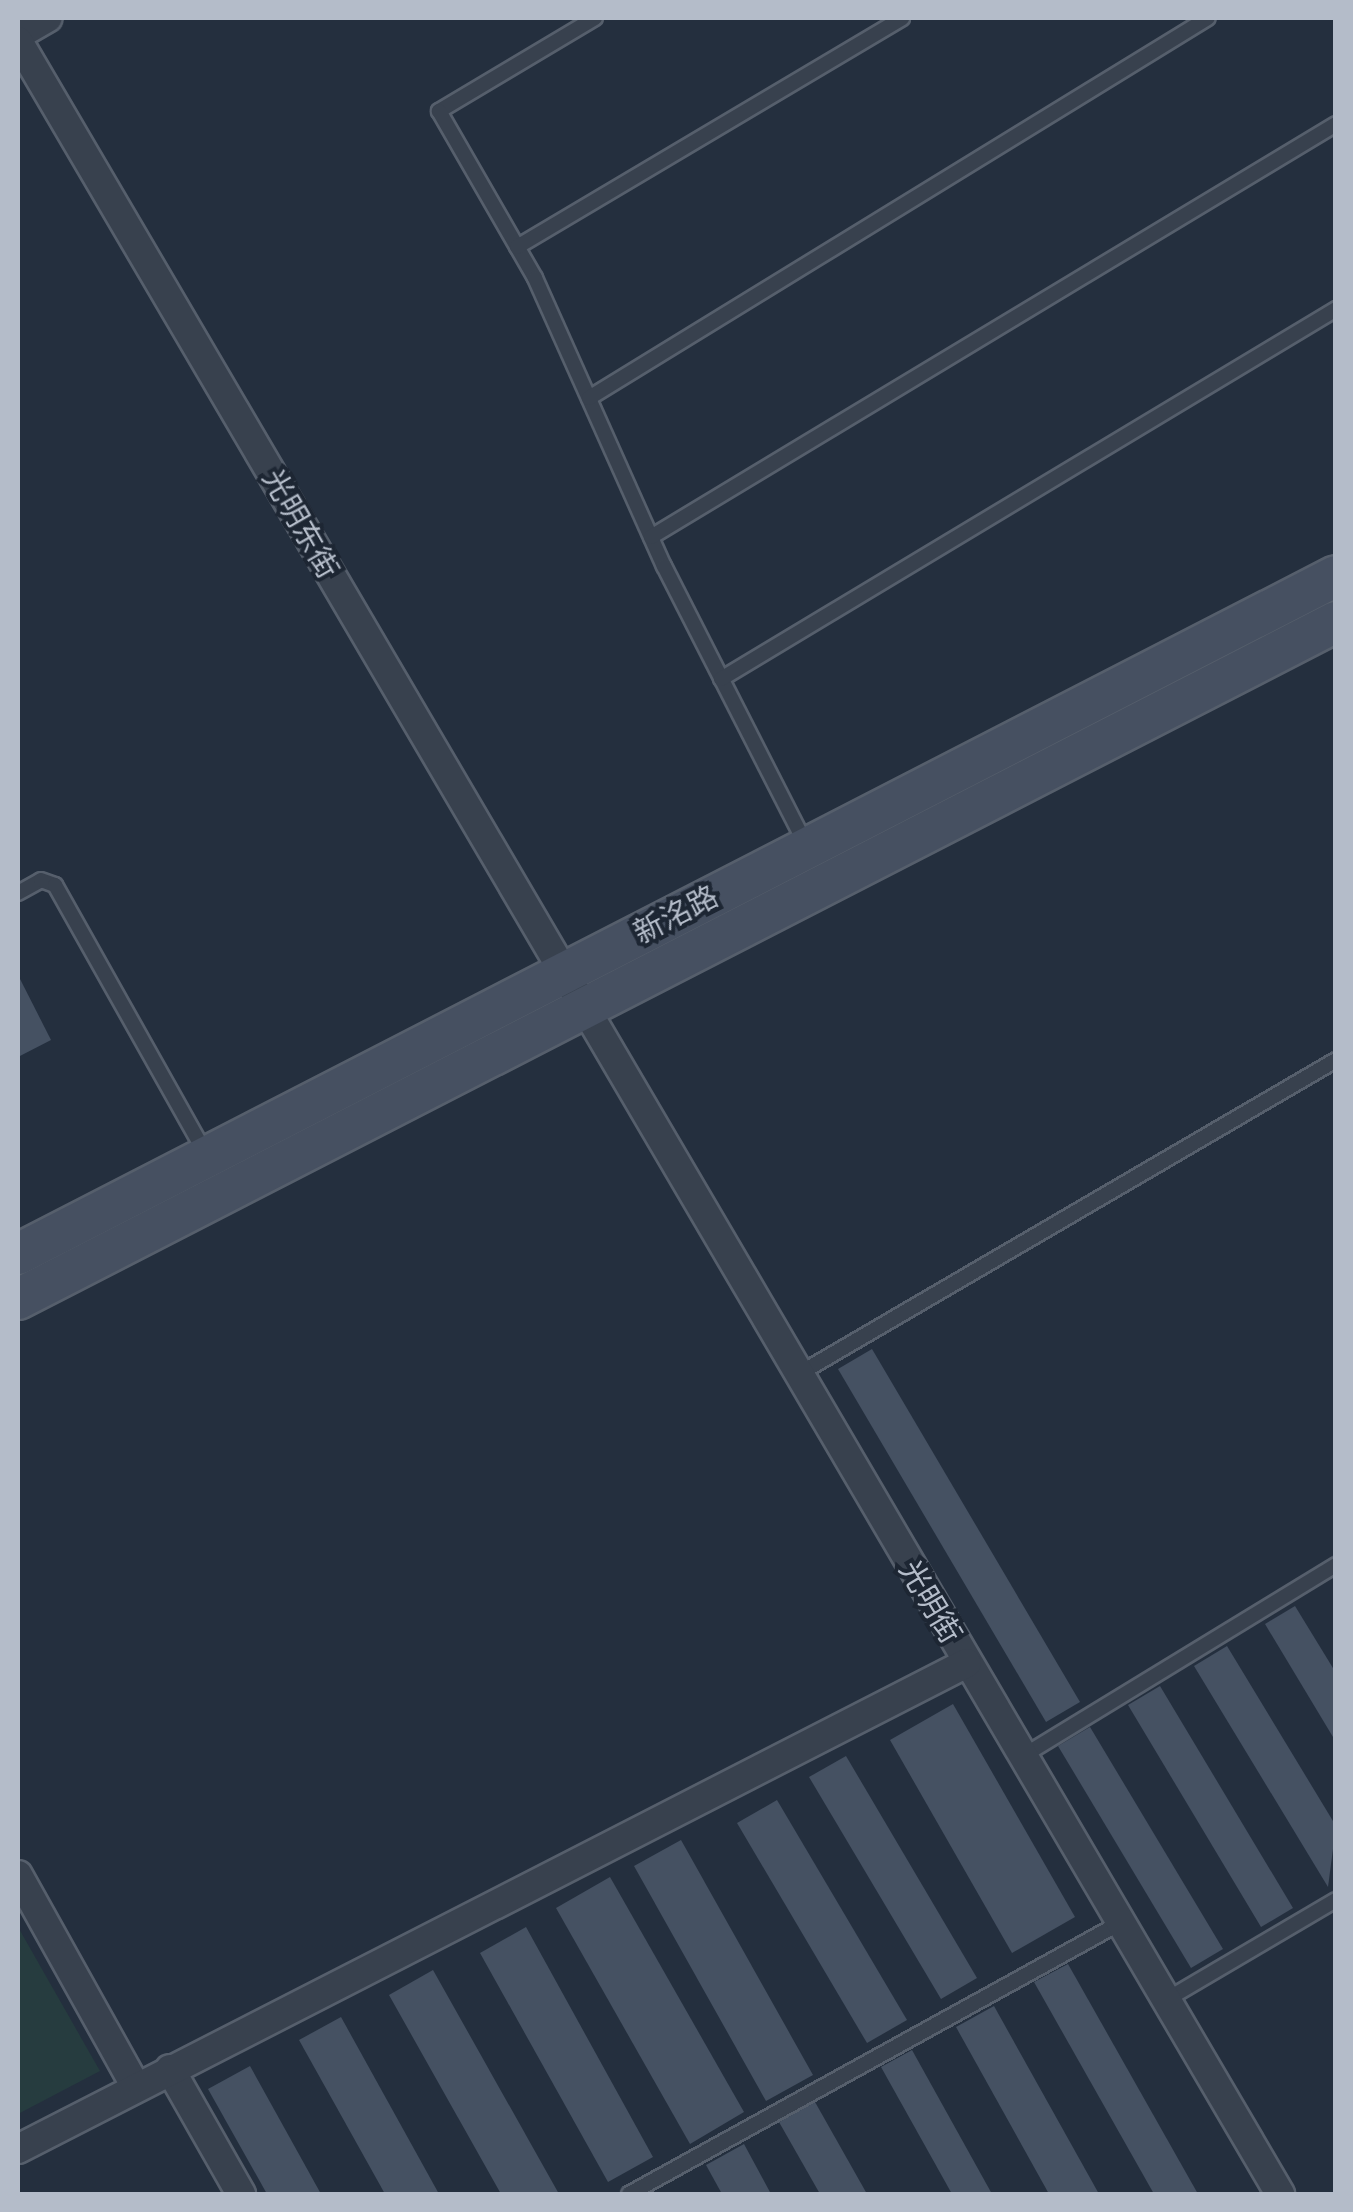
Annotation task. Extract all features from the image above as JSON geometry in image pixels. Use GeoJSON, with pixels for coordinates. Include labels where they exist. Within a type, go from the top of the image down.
{"type":"FeatureCollection","features":[{"type":"Feature","properties":{"kind":"main road","name":"新洺路"},"geometry":{"type":"LineString","coordinates":[[18,1254],[1336,576]]}},
{"type":"Feature","properties":{"kind":"main road","name":"新洺路"},"geometry":{"type":"LineString","coordinates":[[18,1300],[1336,622]]}},
{"type":"Feature","properties":{"kind":"street"},"geometry":{"type":"LineString","coordinates":[[18,38],[48,18]]}},
{"type":"Feature","properties":{"kind":"street","name":"光明东街"},"geometry":{"type":"LineString","coordinates":[[18,38],[580,1009]]}},
{"type":"Feature","properties":{"kind":"street","name":"光明街"},"geometry":{"type":"LineString","coordinates":[[580,1009],[1280,2194]]}},
{"type":"Feature","properties":{"kind":"street"},"geometry":{"type":"LineString","coordinates":[[18,2149],[966,1663]]}},
{"type":"Feature","properties":{"kind":"street"},"geometry":{"type":"LineString","coordinates":[[18,1876],[136,2087]]}},
{"type":"Feature","properties":{"kind":"street"},"geometry":{"type":"LineString","coordinates":[[170,2069],[240,2194]]}},
{"type":"Feature","properties":{"kind":"lane"},"geometry":{"type":"LineString","coordinates":[[594,18],[439,111],[517,248],[651,538],[808,848]]}},
{"type":"Feature","properties":{"kind":"lane"},"geometry":{"type":"LineString","coordinates":[[517,248],[902,18]]}},
{"type":"Feature","properties":{"kind":"lane"},"geometry":{"type":"LineString","coordinates":[[589,398],[1208,18]]}},
{"type":"Feature","properties":{"kind":"lane"},"geometry":{"type":"LineString","coordinates":[[651,538],[1336,124]]}},
{"type":"Feature","properties":{"kind":"lane"},"geometry":{"type":"LineString","coordinates":[[721,680],[1336,309]]}},
{"type":"Feature","properties":{"kind":"lane"},"geometry":{"type":"LineString","coordinates":[[18,892],[40,880],[55,885],[207,1156]]}},
{"type":"Feature","properties":{"kind":"lane"},"geometry":{"type":"LineString","coordinates":[[797,1375],[1336,1060]]}},
{"type":"Feature","properties":{"kind":"lane"},"geometry":{"type":"LineString","coordinates":[[1022,1757],[1336,1566]]}},
{"type":"Feature","properties":{"kind":"lane"},"geometry":{"type":"LineString","coordinates":[[1166,2000],[1336,1900]]}},
{"type":"Feature","properties":{"kind":"lane"},"geometry":{"type":"LineString","coordinates":[[629,2194],[1120,1923]]}},
{"type":"Feature","properties":{"kind":"green space"},"geometry":{"type":"Polygon","coordinates":[[[18,1927],[100,2071],[18,2114],[18,1927]]]}},
{"type":"Feature","properties":{"kind":"building"},"geometry":{"type":"Polygon","coordinates":[[[18,975],[51,1040],[18,1057],[18,975]]]}},
{"type":"Feature","properties":{"kind":"building"},"geometry":{"type":"Polygon","coordinates":[[[872,1349],[1080,1702],[1046,1722],[838,1369],[872,1349]]]}},
{"type":"Feature","properties":{"kind":"building"},"geometry":{"type":"Polygon","coordinates":[[[1295,1606],[1336,1673],[1336,1742],[1265,1624],[1295,1606]]]}},
{"type":"Feature","properties":{"kind":"building"},"geometry":{"type":"Polygon","coordinates":[[[1227,1646],[1336,1826],[1328,1887],[1194,1666],[1227,1646]]]}},
{"type":"Feature","properties":{"kind":"building"},"geometry":{"type":"Polygon","coordinates":[[[1160,1686],[1293,1908],[1261,1927],[1128,1705],[1160,1686]]]}},
{"type":"Feature","properties":{"kind":"building"},"geometry":{"type":"Polygon","coordinates":[[[953,1704],[1075,1917],[1012,1953],[890,1740],[953,1704]]]}},
{"type":"Feature","properties":{"kind":"building"},"geometry":{"type":"Polygon","coordinates":[[[1090,1727],[1223,1949],[1191,1968],[1058,1746],[1090,1727]]]}},
{"type":"Feature","properties":{"kind":"building"},"geometry":{"type":"Polygon","coordinates":[[[846,1756],[977,1978],[941,1999],[809,1777],[846,1756]]]}},
{"type":"Feature","properties":{"kind":"building"},"geometry":{"type":"Polygon","coordinates":[[[777,1800],[907,2020],[867,2043],[737,1823],[777,1800]]]}},
{"type":"Feature","properties":{"kind":"building"},"geometry":{"type":"Polygon","coordinates":[[[681,1840],[813,2075],[766,2101],[634,1866],[681,1840]]]}},
{"type":"Feature","properties":{"kind":"building"},"geometry":{"type":"Polygon","coordinates":[[[610,1877],[744,2112],[690,2144],[556,1908],[610,1877]]]}},
{"type":"Feature","properties":{"kind":"building"},"geometry":{"type":"Polygon","coordinates":[[[526,1927],[653,2157],[608,2182],[480,1953],[526,1927]]]}},
{"type":"Feature","properties":{"kind":"building"},"geometry":{"type":"Polygon","coordinates":[[[1068,1964],[1198,2194],[1154,2194],[1034,1982],[1068,1964]]]}},
{"type":"Feature","properties":{"kind":"building"},"geometry":{"type":"Polygon","coordinates":[[[433,1970],[559,2194],[501,2194],[389,1995],[433,1970]]]}},
{"type":"Feature","properties":{"kind":"building"},"geometry":{"type":"Polygon","coordinates":[[[994,2006],[1099,2194],[1049,2194],[956,2027],[994,2006]]]}},
{"type":"Feature","properties":{"kind":"building"},"geometry":{"type":"Polygon","coordinates":[[[341,2017],[439,2194],[385,2194],[299,2040],[341,2017]]]}},
{"type":"Feature","properties":{"kind":"building"},"geometry":{"type":"Polygon","coordinates":[[[912,2050],[992,2194],[952,2194],[881,2067],[912,2050]]]}},
{"type":"Feature","properties":{"kind":"building"},"geometry":{"type":"Polygon","coordinates":[[[250,2066],[321,2194],[267,2194],[208,2089],[250,2066]]]}},
{"type":"Feature","properties":{"kind":"building"},"geometry":{"type":"Polygon","coordinates":[[[815,2102],[867,2194],[820,2194],[779,2122],[815,2102]]]}},
{"type":"Feature","properties":{"kind":"building"},"geometry":{"type":"Polygon","coordinates":[[[744,2144],[771,2194],[722,2194],[706,2165],[744,2144]]]}}]}
